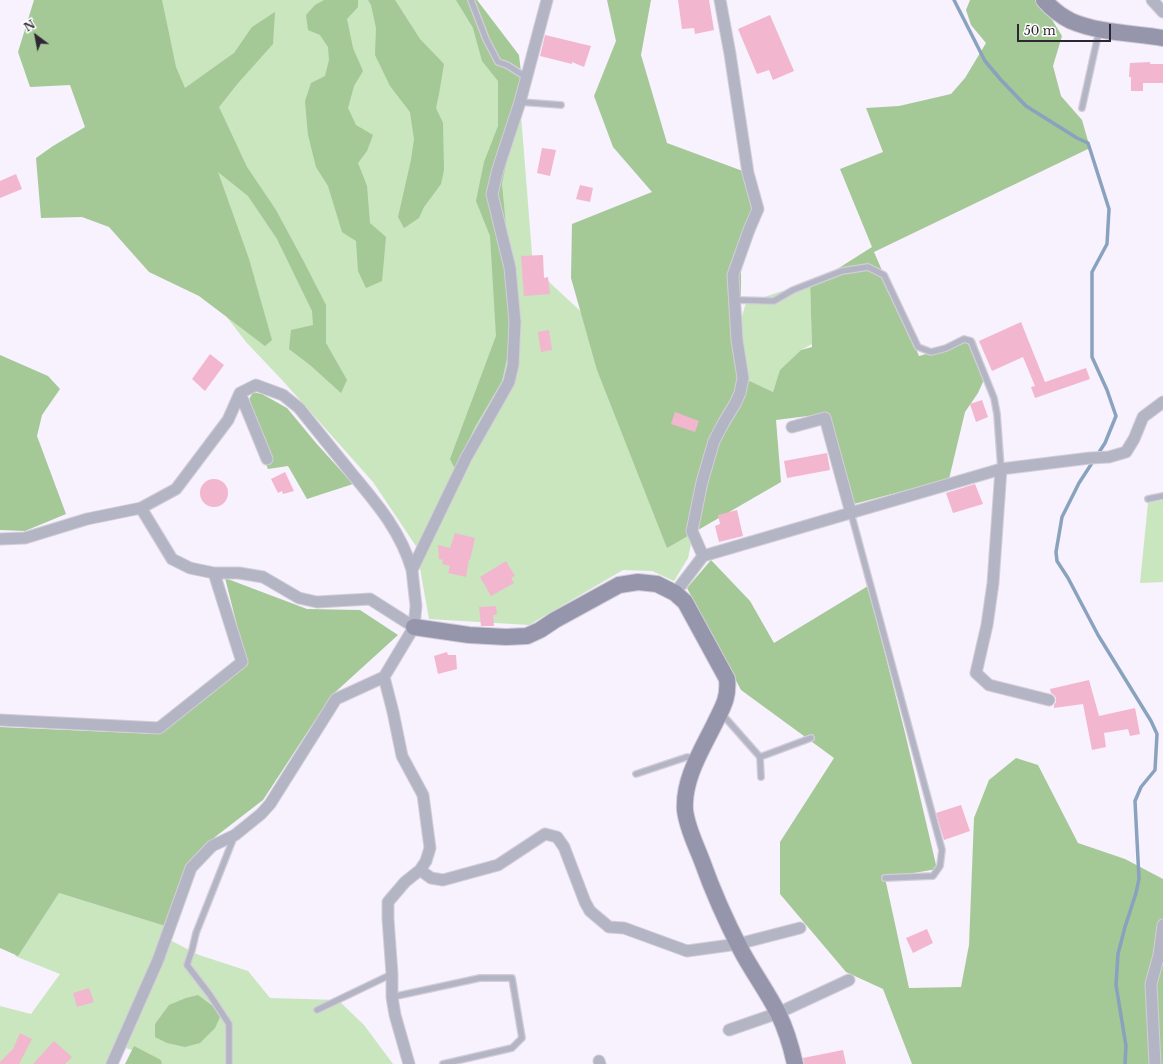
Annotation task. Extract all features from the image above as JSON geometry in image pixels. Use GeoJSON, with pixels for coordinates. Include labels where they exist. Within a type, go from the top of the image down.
{"type":"FeatureCollection","features":[{"type":"Feature","properties":{"kind":"street"},"geometry":{"type":"LineString","coordinates":[[412,570],[466,458],[509,382],[513,365],[515,322],[510,268],[492,194],[498,168],[520,102],[547,0]]}},
{"type":"Feature","properties":{"kind":"street"},"geometry":{"type":"LineString","coordinates":[[703,556],[692,531],[702,482],[714,441],[740,393],[743,378],[737,340],[733,275],[758,209],[748,173],[730,54],[720,0]]}},
{"type":"Feature","properties":{"kind":"street"},"geometry":{"type":"LineString","coordinates":[[1044,0],[1050,7],[1070,20],[1090,27],[1163,38]]}},
{"type":"Feature","properties":{"kind":"street"},"geometry":{"type":"LineString","coordinates":[[1152,0],[1163,12]]}},
{"type":"Feature","properties":{"kind":"street"},"geometry":{"type":"LineString","coordinates":[[0,539],[25,538],[87,519],[141,508],[176,489],[228,420],[240,393],[256,385],[283,396],[299,408],[381,509],[399,538],[407,554],[412,570],[416,606],[414,627],[384,677],[336,699],[270,804],[261,814],[235,835],[212,846],[191,868],[158,960],[112,1064]]}},
{"type":"Feature","properties":{"kind":"street"},"geometry":{"type":"LineString","coordinates":[[240,393],[267,459]]}},
{"type":"Feature","properties":{"kind":"street"},"geometry":{"type":"LineString","coordinates":[[675,593],[703,556],[1001,469],[1109,457],[1126,452],[1134,439],[1143,417],[1163,402]]}},
{"type":"Feature","properties":{"kind":"street"},"geometry":{"type":"LineString","coordinates":[[792,427],[825,418],[851,513]]}},
{"type":"Feature","properties":{"kind":"street"},"geometry":{"type":"LineString","coordinates":[[1001,469],[993,583],[987,625],[976,673],[989,685],[1049,700]]}},
{"type":"Feature","properties":{"kind":"street"},"geometry":{"type":"LineString","coordinates":[[141,508],[172,559],[190,568],[214,573],[239,573],[263,577],[299,598],[317,602],[370,599],[414,627],[469,635],[506,637],[527,636],[620,585],[638,582],[657,584],[675,593],[685,602],[727,680],[728,690],[726,701],[696,760],[686,790],[685,809],[689,827],[712,889],[738,944],[778,1012],[792,1047],[795,1064]]}},
{"type":"Feature","properties":{"kind":"street"},"geometry":{"type":"LineString","coordinates":[[0,720],[159,728],[242,662],[214,573]]}},
{"type":"Feature","properties":{"kind":"street"},"geometry":{"type":"LineString","coordinates":[[384,677],[402,756],[423,795],[430,848],[426,861],[420,870],[405,882],[388,902],[392,997],[395,1015],[409,1064]]}},
{"type":"Feature","properties":{"kind":"street"},"geometry":{"type":"LineString","coordinates":[[420,870],[430,878],[443,880],[498,865],[545,834],[557,837],[564,847],[590,911],[609,927],[624,928],[687,951],[738,944],[800,928]]}},
{"type":"Feature","properties":{"kind":"street"},"geometry":{"type":"LineString","coordinates":[[1155,1064],[1151,984],[1159,955],[1163,925]]}},
{"type":"Feature","properties":{"kind":"street"},"geometry":{"type":"LineString","coordinates":[[729,1030],[778,1012],[849,980]]}},
{"type":"Feature","properties":{"kind":"lane"},"geometry":{"type":"LineString","coordinates":[[471,0],[486,39],[498,62],[507,65],[526,77]]}},
{"type":"Feature","properties":{"kind":"lane"},"geometry":{"type":"LineString","coordinates":[[1082,108],[1100,29]]}},
{"type":"Feature","properties":{"kind":"lane"},"geometry":{"type":"LineString","coordinates":[[520,102],[562,105]]}},
{"type":"Feature","properties":{"kind":"lane"},"geometry":{"type":"LineString","coordinates":[[735,300],[774,301],[793,290],[842,270],[868,268],[884,275],[918,347],[931,352],[946,348],[964,339],[971,341],[994,398],[997,414],[1001,469]]}},
{"type":"Feature","properties":{"kind":"lane"},"geometry":{"type":"LineString","coordinates":[[1148,499],[1163,496]]}},
{"type":"Feature","properties":{"kind":"lane"},"geometry":{"type":"LineString","coordinates":[[851,513],[942,850],[940,866],[932,876],[885,878]]}},
{"type":"Feature","properties":{"kind":"lane"},"geometry":{"type":"LineString","coordinates":[[720,712],[760,757],[760,777]]}},
{"type":"Feature","properties":{"kind":"lane"},"geometry":{"type":"LineString","coordinates":[[760,757],[811,738]]}},
{"type":"Feature","properties":{"kind":"lane"},"geometry":{"type":"LineString","coordinates":[[636,774],[687,757],[696,760]]}},
{"type":"Feature","properties":{"kind":"lane"},"geometry":{"type":"LineString","coordinates":[[229,1064],[229,1024],[210,995],[187,965],[196,933],[235,835]]}},
{"type":"Feature","properties":{"kind":"lane"},"geometry":{"type":"LineString","coordinates":[[316,1010],[392,974]]}},
{"type":"Feature","properties":{"kind":"lane"},"geometry":{"type":"LineString","coordinates":[[392,997],[480,978],[512,978],[522,1038],[512,1048],[443,1064]]}},
{"type":"Feature","properties":{"kind":"green space"},"geometry":{"type":"Polygon","coordinates":[[[34,0],[162,0],[176,67],[185,88],[234,53],[252,27],[275,12],[273,44],[219,107],[247,167],[276,210],[326,305],[326,343],[347,380],[341,393],[310,365],[289,349],[291,330],[313,325],[312,311],[277,239],[248,196],[218,172],[249,259],[272,340],[265,346],[199,296],[149,272],[109,227],[82,217],[41,218],[36,158],[85,127],[70,85],[30,87],[18,52],[34,0]]]}},
{"type":"Feature","properties":{"kind":"green space"},"geometry":{"type":"Polygon","coordinates":[[[88,0],[472,0],[526,77],[520,102],[533,267],[605,334],[702,491],[688,558],[674,581],[652,571],[623,570],[529,625],[429,619],[416,546],[373,482],[283,381],[246,342],[113,169],[88,0]]]}},
{"type":"Feature","properties":{"kind":"green space"},"geometry":{"type":"Polygon","coordinates":[[[324,0],[358,0],[358,7],[347,19],[353,48],[363,71],[354,86],[348,108],[356,125],[373,135],[367,151],[358,163],[367,186],[370,223],[386,237],[382,281],[366,288],[358,271],[356,241],[342,232],[328,186],[316,167],[308,135],[305,101],[311,83],[325,76],[329,60],[328,47],[320,35],[308,30],[306,15],[315,5],[324,0]]]}},
{"type":"Feature","properties":{"kind":"green space"},"geometry":{"type":"Polygon","coordinates":[[[368,0],[395,0],[420,39],[444,64],[436,108],[443,123],[444,170],[441,184],[424,207],[419,218],[404,228],[398,217],[411,160],[414,139],[410,112],[390,86],[375,55],[376,28],[371,5],[368,0]]]}},
{"type":"Feature","properties":{"kind":"green space"},"geometry":{"type":"Polygon","coordinates":[[[456,0],[477,0],[519,55],[522,81],[502,184],[515,322],[502,381],[475,427],[455,469],[450,459],[496,336],[490,236],[476,201],[484,162],[498,126],[498,81],[482,61],[473,28],[456,0]]]}},
{"type":"Feature","properties":{"kind":"green space"},"geometry":{"type":"Polygon","coordinates":[[[607,0],[651,0],[641,55],[667,143],[748,173],[758,209],[741,272],[741,383],[743,378],[773,392],[780,370],[801,350],[812,347],[810,282],[823,278],[872,247],[840,169],[883,152],[866,108],[899,106],[951,94],[965,78],[986,43],[971,25],[966,10],[970,0],[1040,0],[1062,36],[1053,66],[1061,96],[1082,120],[1090,148],[874,252],[919,356],[975,340],[987,373],[978,393],[965,412],[949,479],[854,504],[824,414],[776,420],[781,482],[667,548],[597,370],[571,278],[572,224],[652,192],[613,147],[594,96],[616,41],[607,0]]]}},
{"type":"Feature","properties":{"kind":"green space"},"geometry":{"type":"Polygon","coordinates":[[[810,282],[812,344],[801,350],[781,370],[773,392],[742,381],[741,319],[746,303],[810,282]]]}},
{"type":"Feature","properties":{"kind":"green space"},"geometry":{"type":"Polygon","coordinates":[[[0,355],[48,376],[60,389],[42,415],[37,436],[66,514],[25,531],[0,530],[0,355]]]}},
{"type":"Feature","properties":{"kind":"green space"},"geometry":{"type":"Polygon","coordinates":[[[253,392],[262,394],[287,408],[353,484],[307,499],[288,466],[268,469],[244,409],[253,392]]]}},
{"type":"Feature","properties":{"kind":"green space"},"geometry":{"type":"Polygon","coordinates":[[[1163,500],[1163,582],[1140,583],[1148,503],[1163,500]]]}},
{"type":"Feature","properties":{"kind":"green space"},"geometry":{"type":"Polygon","coordinates":[[[711,560],[750,601],[774,643],[868,586],[937,869],[885,878],[909,988],[961,987],[969,945],[974,818],[989,780],[1016,758],[1038,765],[1078,843],[1125,859],[1163,879],[1163,1064],[912,1064],[883,989],[846,972],[780,894],[780,842],[834,758],[741,690],[687,588],[711,560]]]}},
{"type":"Feature","properties":{"kind":"green space"},"geometry":{"type":"Polygon","coordinates":[[[225,578],[307,609],[360,610],[398,635],[331,696],[263,800],[215,837],[165,926],[59,893],[18,956],[0,948],[0,727],[158,734],[247,665],[225,578]]]}},
{"type":"Feature","properties":{"kind":"green space"},"geometry":{"type":"Polygon","coordinates":[[[59,893],[165,926],[112,1064],[0,1064],[0,1006],[31,1014],[60,974],[15,956],[59,893]]]}},
{"type":"Feature","properties":{"kind":"green space"},"geometry":{"type":"Polygon","coordinates":[[[166,938],[199,955],[248,971],[270,998],[338,1000],[364,1025],[393,1064],[162,1064],[161,1060],[126,1048],[166,938]]]}},
{"type":"Feature","properties":{"kind":"green space"},"geometry":{"type":"Polygon","coordinates":[[[198,995],[222,1013],[215,1028],[200,1043],[185,1047],[167,1043],[155,1037],[155,1024],[169,1005],[198,995]]]}},
{"type":"Feature","properties":{"kind":"green space"},"geometry":{"type":"Polygon","coordinates":[[[134,1046],[161,1060],[162,1064],[125,1064],[134,1046]]]}},
{"type":"Feature","properties":{"kind":"building"},"geometry":{"type":"Polygon","coordinates":[[[678,0],[709,0],[714,30],[695,34],[694,28],[682,29],[678,0]]]}},
{"type":"Feature","properties":{"kind":"building"},"geometry":{"type":"Polygon","coordinates":[[[770,15],[794,71],[773,80],[769,70],[757,74],[738,29],[770,15]]]}},
{"type":"Feature","properties":{"kind":"building"},"geometry":{"type":"Polygon","coordinates":[[[545,35],[591,46],[584,67],[572,62],[572,64],[540,56],[545,35]]]}},
{"type":"Feature","properties":{"kind":"building"},"geometry":{"type":"Polygon","coordinates":[[[1150,62],[1150,64],[1163,64],[1163,83],[1143,83],[1143,91],[1131,91],[1131,77],[1129,77],[1130,63],[1150,62]]]}},
{"type":"Feature","properties":{"kind":"building"},"geometry":{"type":"Polygon","coordinates":[[[542,148],[556,150],[550,176],[537,173],[542,148]]]}},
{"type":"Feature","properties":{"kind":"building"},"geometry":{"type":"Polygon","coordinates":[[[16,174],[22,189],[0,198],[0,181],[16,174]]]}},
{"type":"Feature","properties":{"kind":"building"},"geometry":{"type":"Polygon","coordinates":[[[580,185],[593,188],[590,202],[576,199],[580,185]]]}},
{"type":"Feature","properties":{"kind":"building"},"geometry":{"type":"Polygon","coordinates":[[[543,255],[544,278],[548,277],[550,294],[524,296],[521,256],[543,255]]]}},
{"type":"Feature","properties":{"kind":"building"},"geometry":{"type":"Polygon","coordinates":[[[1021,322],[1045,382],[1086,368],[1090,379],[1035,398],[1031,387],[1035,386],[1023,357],[992,371],[979,341],[1021,322]]]}},
{"type":"Feature","properties":{"kind":"building"},"geometry":{"type":"Polygon","coordinates":[[[549,330],[552,350],[541,352],[538,332],[549,330]]]}},
{"type":"Feature","properties":{"kind":"building"},"geometry":{"type":"Polygon","coordinates":[[[210,354],[224,365],[205,391],[192,379],[210,354]]]}},
{"type":"Feature","properties":{"kind":"building"},"geometry":{"type":"Polygon","coordinates":[[[982,400],[988,417],[976,422],[970,404],[982,400]]]}},
{"type":"Feature","properties":{"kind":"building"},"geometry":{"type":"Polygon","coordinates":[[[675,412],[699,421],[695,432],[671,424],[675,412]]]}},
{"type":"Feature","properties":{"kind":"building"},"geometry":{"type":"Polygon","coordinates":[[[827,453],[830,470],[787,478],[784,461],[827,453]]]}},
{"type":"Feature","properties":{"kind":"building"},"geometry":{"type":"Polygon","coordinates":[[[285,472],[294,491],[283,494],[282,491],[278,493],[271,479],[285,472]]]}},
{"type":"Feature","properties":{"kind":"building"},"geometry":{"type":"Polygon","coordinates":[[[214,479],[220,480],[224,483],[227,487],[227,499],[224,503],[220,506],[214,507],[208,506],[204,503],[201,499],[200,493],[201,487],[204,483],[208,480],[214,479]]]}},
{"type":"Feature","properties":{"kind":"building"},"geometry":{"type":"Polygon","coordinates":[[[975,484],[983,504],[953,513],[946,493],[975,484]]]}},
{"type":"Feature","properties":{"kind":"building"},"geometry":{"type":"Polygon","coordinates":[[[737,510],[743,536],[719,542],[715,526],[720,524],[718,515],[737,510]]]}},
{"type":"Feature","properties":{"kind":"building"},"geometry":{"type":"Polygon","coordinates":[[[455,533],[475,538],[466,577],[448,573],[450,566],[442,564],[443,560],[439,559],[438,545],[450,548],[455,533]]]}},
{"type":"Feature","properties":{"kind":"building"},"geometry":{"type":"Polygon","coordinates":[[[506,561],[515,576],[511,578],[514,583],[491,596],[480,577],[506,561]]]}},
{"type":"Feature","properties":{"kind":"building"},"geometry":{"type":"Polygon","coordinates":[[[496,606],[497,615],[493,615],[494,626],[481,626],[479,607],[496,606]]]}},
{"type":"Feature","properties":{"kind":"building"},"geometry":{"type":"Polygon","coordinates":[[[447,652],[448,655],[456,655],[457,669],[438,674],[434,656],[447,652]]]}},
{"type":"Feature","properties":{"kind":"building"},"geometry":{"type":"Polygon","coordinates":[[[1089,680],[1099,716],[1135,708],[1140,734],[1130,736],[1128,729],[1104,733],[1106,747],[1092,750],[1083,704],[1054,708],[1056,698],[1051,693],[1050,689],[1089,680]]]}},
{"type":"Feature","properties":{"kind":"building"},"geometry":{"type":"Polygon","coordinates":[[[961,805],[970,831],[944,840],[936,813],[961,805]]]}},
{"type":"Feature","properties":{"kind":"building"},"geometry":{"type":"Polygon","coordinates":[[[927,929],[933,943],[913,953],[906,938],[927,929]]]}},
{"type":"Feature","properties":{"kind":"building"},"geometry":{"type":"Polygon","coordinates":[[[89,988],[94,1002],[77,1007],[73,993],[89,988]]]}},
{"type":"Feature","properties":{"kind":"building"},"geometry":{"type":"Polygon","coordinates":[[[20,1033],[32,1039],[19,1064],[0,1064],[0,1062],[13,1049],[20,1033]]]}},
{"type":"Feature","properties":{"kind":"building"},"geometry":{"type":"Polygon","coordinates":[[[54,1041],[72,1057],[65,1064],[33,1064],[54,1041]]]}},
{"type":"Feature","properties":{"kind":"building"},"geometry":{"type":"Polygon","coordinates":[[[843,1050],[846,1064],[804,1064],[803,1058],[843,1050]]]}},
{"type":"Feature","properties":{"kind":"waterway"},"geometry":{"type":"LineString","coordinates":[[954,0],[985,61],[1001,80],[1026,106],[1077,138],[1088,143],[1109,209],[1107,244],[1092,272],[1092,357],[1107,390],[1116,416],[1105,443],[1079,483],[1062,517],[1056,552],[1057,561],[1068,578],[1098,635],[1151,721],[1157,734],[1155,770],[1141,787],[1135,801],[1139,879],[1118,954],[1116,985],[1126,1046],[1125,1064]]}}]}
